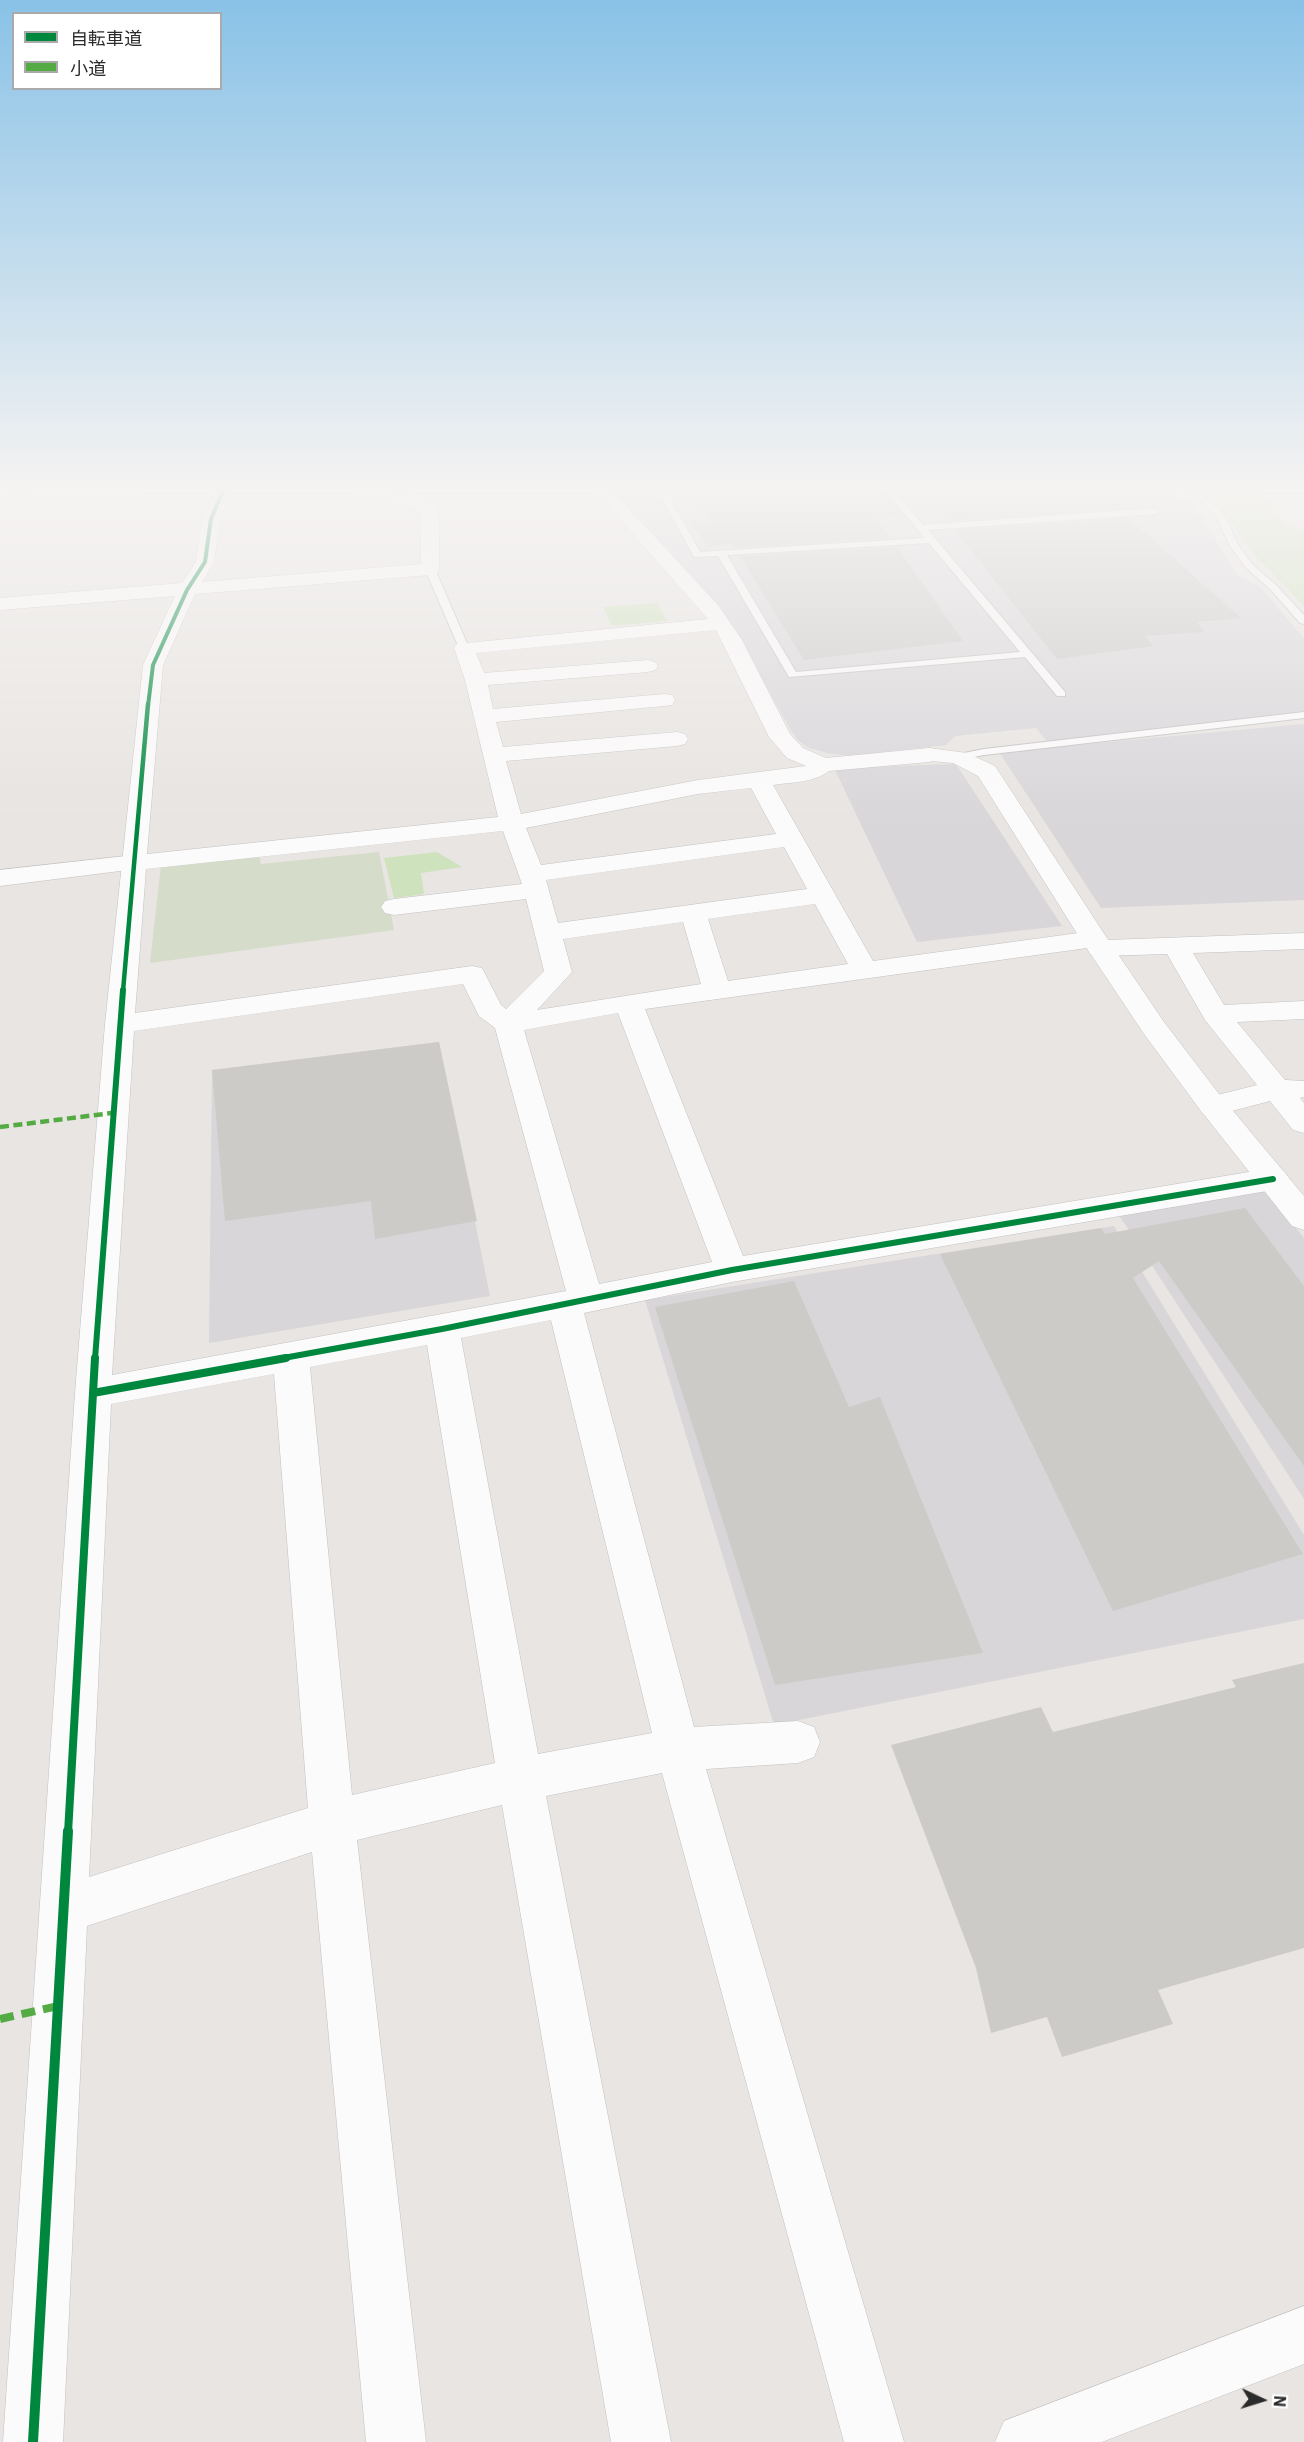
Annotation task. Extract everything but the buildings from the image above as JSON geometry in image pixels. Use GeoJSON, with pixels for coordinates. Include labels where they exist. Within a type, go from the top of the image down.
{"type":"FeatureCollection","features":[{"type":"Feature","properties":{"kind":"street"},"geometry":{"type":"LineString","coordinates":[[0,604],[81,598]]}},
{"type":"Feature","properties":{"kind":"street"},"geometry":{"type":"LineString","coordinates":[[33,2442],[93,1393],[119,1024],[153,666],[183,598]]}},
{"type":"Feature","properties":{"kind":"street"},"geometry":{"type":"LineString","coordinates":[[701,598],[732,640],[780,737],[795,753],[823,765],[929,755],[958,757],[975,763],[987,771],[1096,944],[1155,1029],[1213,1106],[1304,1218]]}},
{"type":"Feature","properties":{"kind":"street"},"geometry":{"type":"LineString","coordinates":[[508,1024],[558,972],[534,882],[512,823],[493,755],[476,680],[464,648],[721,624]]}},
{"type":"Feature","properties":{"kind":"street"},"geometry":{"type":"LineString","coordinates":[[636,633],[687,763]]}},
{"type":"Feature","properties":{"kind":"street"},"geometry":{"type":"LineString","coordinates":[[476,680],[648,666]]}},
{"type":"Feature","properties":{"kind":"street"},"geometry":{"type":"LineString","coordinates":[[485,716],[664,700]]}},
{"type":"Feature","properties":{"kind":"street"},"geometry":{"type":"LineString","coordinates":[[493,755],[687,763],[759,781],[812,773],[823,765]]}},
{"type":"Feature","properties":{"kind":"street"},"geometry":{"type":"LineString","coordinates":[[0,878],[512,823],[687,763]]}},
{"type":"Feature","properties":{"kind":"street"},"geometry":{"type":"LineString","coordinates":[[759,781],[864,969]]}},
{"type":"Feature","properties":{"kind":"street"},"geometry":{"type":"LineString","coordinates":[[394,907],[791,839]]}},
{"type":"Feature","properties":{"kind":"street"},"geometry":{"type":"LineString","coordinates":[[548,933],[822,895]]}},
{"type":"Feature","properties":{"kind":"street"},"geometry":{"type":"LineString","coordinates":[[693,913],[717,991]]}},
{"type":"Feature","properties":{"kind":"street"},"geometry":{"type":"LineString","coordinates":[[508,1024],[628,1003],[864,969],[1096,944],[1175,945],[1304,941]]}},
{"type":"Feature","properties":{"kind":"street"},"geometry":{"type":"LineString","coordinates":[[1175,945],[1215,1014],[1290,1090],[1304,1123]]}},
{"type":"Feature","properties":{"kind":"street"},"geometry":{"type":"LineString","coordinates":[[119,1024],[472,974],[489,1010],[508,1024],[575,1301],[678,1749],[874,2442]]}},
{"type":"Feature","properties":{"kind":"street"},"geometry":{"type":"LineString","coordinates":[[628,1003],[732,1270]]}},
{"type":"Feature","properties":{"kind":"street"},"geometry":{"type":"LineString","coordinates":[[1215,1014],[1304,1010]]}},
{"type":"Feature","properties":{"kind":"street"},"geometry":{"type":"LineString","coordinates":[[1213,1106],[1290,1090]]}},
{"type":"Feature","properties":{"kind":"street"},"geometry":{"type":"LineString","coordinates":[[93,1393],[442,1329],[732,1270],[1273,1179]]}},
{"type":"Feature","properties":{"kind":"street"},"geometry":{"type":"LineString","coordinates":[[442,1329],[520,1779],[640,2442]]}},
{"type":"Feature","properties":{"kind":"street"},"geometry":{"type":"LineString","coordinates":[[291,1357],[332,1823],[396,2442]]}},
{"type":"Feature","properties":{"kind":"street"},"geometry":{"type":"LineString","coordinates":[[64,1909],[332,1823],[520,1779],[678,1749],[798,1742]]}},
{"type":"Feature","properties":{"kind":"street"},"geometry":{"type":"LineString","coordinates":[[1025,2442],[1304,2335]]}},
{"type":"Feature","properties":{"kind":"lane"},"geometry":{"type":"LineString","coordinates":[[442,598],[464,648]]}},
{"type":"Feature","properties":{"kind":"lane"},"geometry":{"type":"LineString","coordinates":[[748,598],[793,675],[1027,654]]}},
{"type":"Feature","properties":{"kind":"lane"},"geometry":{"type":"LineString","coordinates":[[981,598],[1061,694]]}},
{"type":"Feature","properties":{"kind":"lane"},"geometry":{"type":"LineString","coordinates":[[1283,598],[1304,621]]}},
{"type":"Feature","properties":{"kind":"lane"},"geometry":{"type":"LineString","coordinates":[[958,757],[984,752],[1304,716]]}},
{"type":"Feature","properties":{"kind":"shaded area"},"geometry":{"type":"Polygon","coordinates":[[[707,598],[1269,598],[1304,638],[1304,711],[1048,743],[1036,728],[955,736],[946,745],[849,756],[827,753],[807,747],[792,732],[729,622],[707,598]]]}},
{"type":"Feature","properties":{"kind":"shaded area"},"geometry":{"type":"Polygon","coordinates":[[[1304,724],[1304,900],[1101,908],[999,752],[1304,724]]]}},
{"type":"Feature","properties":{"kind":"shaded area"},"geometry":{"type":"Polygon","coordinates":[[[956,764],[1062,926],[917,942],[834,768],[956,764]]]}},
{"type":"Feature","properties":{"kind":"shaded area"},"geometry":{"type":"Polygon","coordinates":[[[439,1042],[490,1296],[209,1343],[212,1070],[439,1042]]]}},
{"type":"Feature","properties":{"kind":"shaded area"},"geometry":{"type":"Polygon","coordinates":[[[1266,1190],[1304,1238],[1304,1499],[1119,1215],[1266,1190]]]}},
{"type":"Feature","properties":{"kind":"shaded area"},"geometry":{"type":"Polygon","coordinates":[[[1114,1226],[1304,1535],[1304,1619],[774,1725],[645,1300],[1114,1226]]]}},
{"type":"Feature","properties":{"kind":"green space"},"geometry":{"type":"Polygon","coordinates":[[[1296,598],[1304,598],[1304,606],[1296,598]]]}},
{"type":"Feature","properties":{"kind":"green space"},"geometry":{"type":"Polygon","coordinates":[[[657,603],[667,621],[612,626],[603,607],[657,603]]]}},
{"type":"Feature","properties":{"kind":"green space"},"geometry":{"type":"Polygon","coordinates":[[[258,849],[261,864],[379,852],[394,930],[150,963],[161,865],[258,849]]]}},
{"type":"Feature","properties":{"kind":"green space"},"geometry":{"type":"Polygon","coordinates":[[[437,852],[462,867],[421,873],[424,894],[394,898],[384,858],[437,852]]]}},
{"type":"Feature","properties":{"kind":"marked path"},"geometry":{"type":"LineString","coordinates":[[0,1127],[112,1113]]}},
{"type":"Feature","properties":{"kind":"marked path"},"geometry":{"type":"LineString","coordinates":[[0,2019],[58,2006]]}},
{"type":"Feature","properties":{"kind":"cycle path"},"geometry":{"type":"LineString","coordinates":[[33,2442],[93,1393],[112,1113],[153,665],[183,598]]}},
{"type":"Feature","properties":{"kind":"cycle path"},"geometry":{"type":"LineString","coordinates":[[93,1393],[442,1329],[732,1270],[1273,1179]]}}]}
